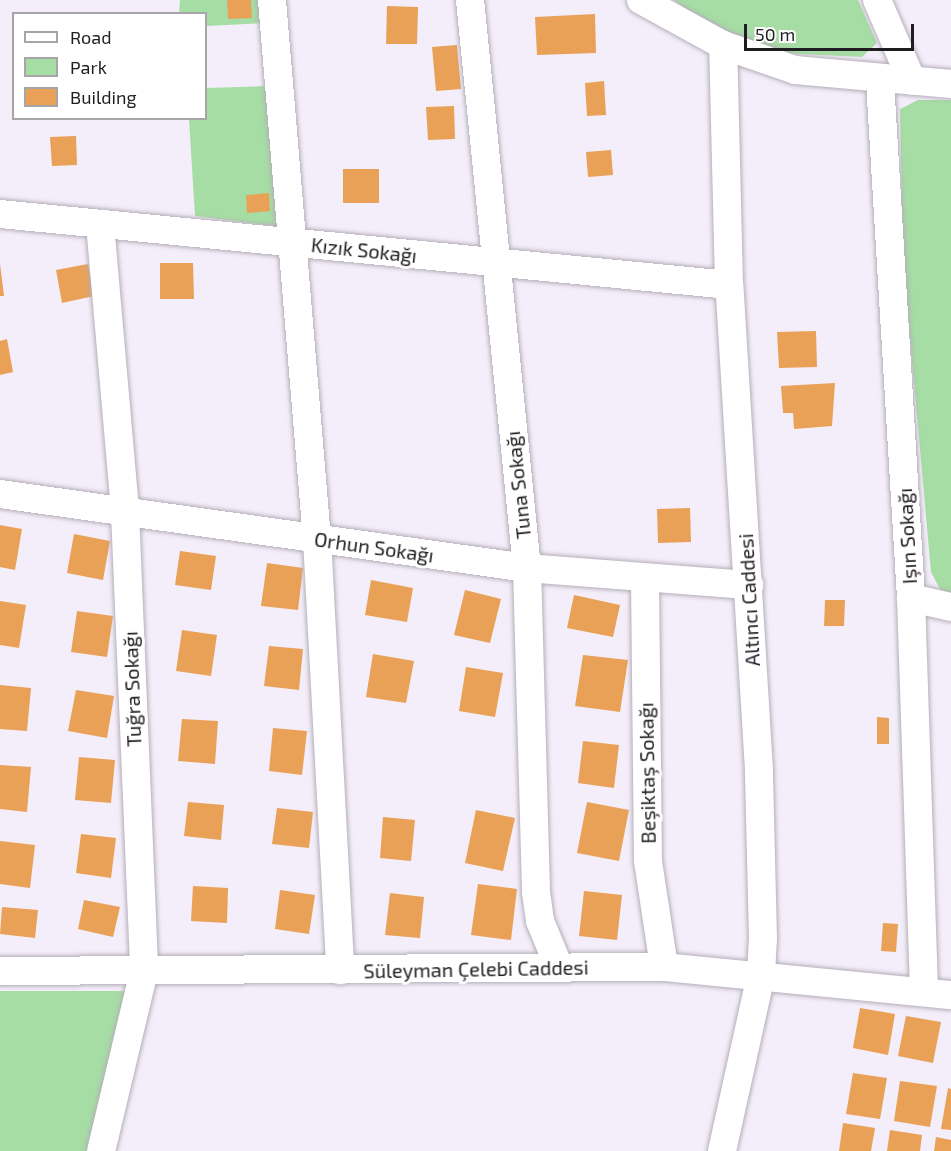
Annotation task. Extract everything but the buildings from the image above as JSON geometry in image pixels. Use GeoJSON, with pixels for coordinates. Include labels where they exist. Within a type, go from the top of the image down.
{"type":"FeatureCollection","features":[{"type":"Feature","properties":{"kind":"street"},"geometry":{"type":"LineString","coordinates":[[272,0],[295,243],[317,538],[340,970]]}},
{"type":"Feature","properties":{"kind":"street","name":"Tuna Sokağı"},"geometry":{"type":"LineString","coordinates":[[470,0],[527,568],[536,892],[540,921],[559,967]]}},
{"type":"Feature","properties":{"kind":"street"},"geometry":{"type":"LineString","coordinates":[[640,0],[723,45],[795,70],[880,81],[951,84]]}},
{"type":"Feature","properties":{"kind":"street"},"geometry":{"type":"LineString","coordinates":[[877,0],[912,81]]}},
{"type":"Feature","properties":{"kind":"street","name":"Altıncı Caddesi"},"geometry":{"type":"LineString","coordinates":[[722,1151],[761,975],[759,770],[729,285],[723,45]]}},
{"type":"Feature","properties":{"kind":"street","name":"Işın Sokağı"},"geometry":{"type":"LineString","coordinates":[[880,81],[911,598],[938,993]]}},
{"type":"Feature","properties":{"kind":"street","name":"Kızık Sokağı"},"geometry":{"type":"LineString","coordinates":[[0,214],[729,285]]}},
{"type":"Feature","properties":{"kind":"street","name":"Tuğra Sokağı"},"geometry":{"type":"LineString","coordinates":[[100,224],[124,512],[144,971],[101,1151]]}},
{"type":"Feature","properties":{"kind":"street","name":"Orhun Sokağı"},"geometry":{"type":"LineString","coordinates":[[0,494],[527,568],[645,579],[749,585]]}},
{"type":"Feature","properties":{"kind":"street","name":"Beşiktaş Sokağı"},"geometry":{"type":"LineString","coordinates":[[645,579],[648,861],[664,967]]}},
{"type":"Feature","properties":{"kind":"street"},"geometry":{"type":"LineString","coordinates":[[911,598],[951,606]]}},
{"type":"Feature","properties":{"kind":"street","name":"Süleyman Çelebi Caddesi"},"geometry":{"type":"LineString","coordinates":[[0,971],[664,967],[938,993]]}},
{"type":"Feature","properties":{"kind":"green space"},"geometry":{"type":"Polygon","coordinates":[[[180,0],[264,0],[265,23],[207,26],[207,12],[179,12],[180,0]]]}},
{"type":"Feature","properties":{"kind":"green space"},"geometry":{"type":"Polygon","coordinates":[[[674,0],[858,0],[877,43],[862,57],[780,53],[703,22],[674,0]]]}},
{"type":"Feature","properties":{"kind":"green space"},"geometry":{"type":"Polygon","coordinates":[[[268,86],[281,227],[195,216],[189,120],[207,120],[207,88],[268,86]]]}},
{"type":"Feature","properties":{"kind":"green space"},"geometry":{"type":"Polygon","coordinates":[[[918,100],[951,100],[951,595],[942,593],[931,572],[903,259],[900,109],[918,100]]]}},
{"type":"Feature","properties":{"kind":"green space"},"geometry":{"type":"Polygon","coordinates":[[[0,991],[126,991],[87,1151],[0,1151],[0,991]]]}}]}
